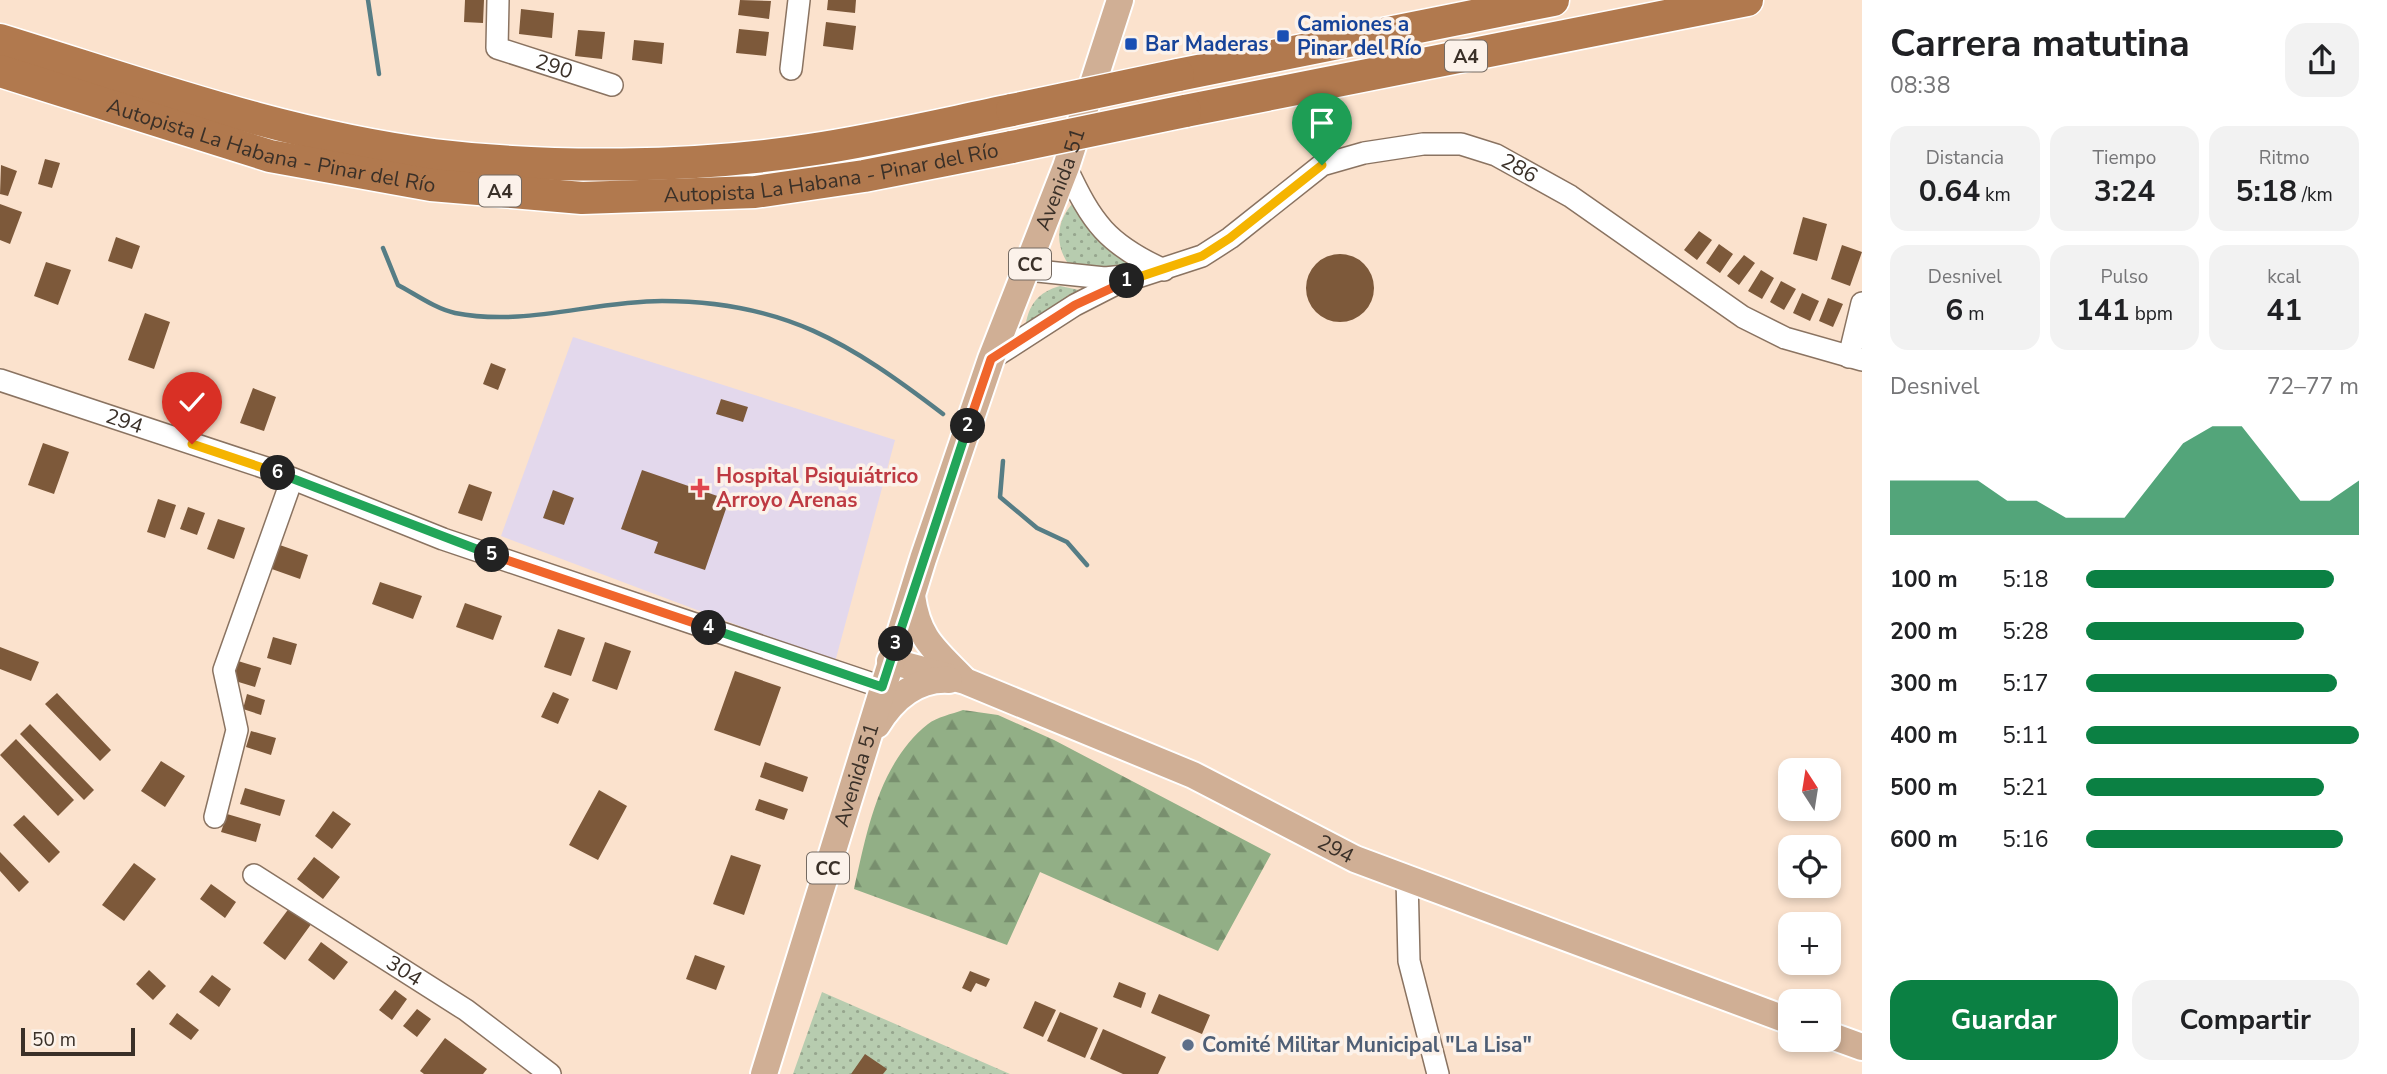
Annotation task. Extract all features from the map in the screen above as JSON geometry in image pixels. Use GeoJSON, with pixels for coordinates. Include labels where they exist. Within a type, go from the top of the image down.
{"type":"FeatureCollection","features":[{"type":"Feature","properties":{"kind":"highway","name":"Autopista La Habana - Pinar del Río"},"geometry":{"type":"LineString","coordinates":[[0,40],[278,124],[434,155],[640,163],[751,158],[810,150],[1553,0]]}},
{"type":"Feature","properties":{"kind":"highway","name":"Autopista La Habana - Pinar del Río"},"geometry":{"type":"LineString","coordinates":[[0,71],[270,156],[431,185],[582,198],[755,192],[864,176],[1747,0]]}},
{"type":"Feature","properties":{"kind":"highway"},"geometry":{"type":"LineString","coordinates":[[1183,74],[1192,110]]}},
{"type":"Feature","properties":{"kind":"main road","name":"Avenida 51"},"geometry":{"type":"LineString","coordinates":[[764,1074],[911,594],[991,359],[1066,167],[1120,0]]}},
{"type":"Feature","properties":{"kind":"main road"},"geometry":{"type":"LineString","coordinates":[[911,594],[915,620],[926,642],[965,681]]}},
{"type":"Feature","properties":{"kind":"main road","name":"294"},"geometry":{"type":"LineString","coordinates":[[890,661],[965,681],[1194,775],[1354,859],[1778,1017]]}},
{"type":"Feature","properties":{"kind":"main road"},"geometry":{"type":"LineString","coordinates":[[866,742],[887,708],[906,691],[934,679],[965,681]]}},
{"type":"Feature","properties":{"kind":"main road"},"geometry":{"type":"LineString","coordinates":[[1841,1040],[1862,1048]]}},
{"type":"Feature","properties":{"kind":"street","name":"290"},"geometry":{"type":"LineString","coordinates":[[498,0],[497,48],[612,85]]}},
{"type":"Feature","properties":{"kind":"street"},"geometry":{"type":"LineString","coordinates":[[792,69],[799,0]]}},
{"type":"Feature","properties":{"kind":"street","name":"286"},"geometry":{"type":"LineString","coordinates":[[1164,270],[1202,256],[1230,238],[1307,175],[1329,162],[1418,144],[1461,144],[1496,155],[1570,196],[1743,317],[1785,338],[1856,358]]}},
{"type":"Feature","properties":{"kind":"street"},"geometry":{"type":"LineString","coordinates":[[1066,167],[1082,203],[1111,241],[1164,270]]}},
{"type":"Feature","properties":{"kind":"street"},"geometry":{"type":"LineString","coordinates":[[1028,270],[1105,278],[1164,270]]}},
{"type":"Feature","properties":{"kind":"street"},"geometry":{"type":"LineString","coordinates":[[991,359],[1090,296],[1116,284],[1164,270]]}},
{"type":"Feature","properties":{"kind":"street"},"geometry":{"type":"LineString","coordinates":[[1856,358],[1862,303]]}},
{"type":"Feature","properties":{"kind":"street","name":"294"},"geometry":{"type":"LineString","coordinates":[[0,380],[292,479],[443,539],[882,687]]}},
{"type":"Feature","properties":{"kind":"street"},"geometry":{"type":"LineString","coordinates":[[215,817],[237,730],[224,670],[292,479]]}},
{"type":"Feature","properties":{"kind":"street","name":"304"},"geometry":{"type":"LineString","coordinates":[[254,875],[466,1010],[550,1074]]}},
{"type":"Feature","properties":{"kind":"street"},"geometry":{"type":"LineString","coordinates":[[1407,878],[1409,961],[1438,1074]]}},
{"type":"Feature","properties":{"kind":"shaded area","name":"Hospital Psiquiátrico Arroyo Arenas"},"geometry":{"type":"Polygon","coordinates":[[[573,337],[895,440],[835,662],[501,536],[573,337]]]}},
{"type":"Feature","properties":{"kind":"green space"},"geometry":{"type":"Polygon","coordinates":[[[1074,202],[1135,263],[1119,269],[1070,266],[1061,250],[1059,233],[1064,217],[1074,202]]]}},
{"type":"Feature","properties":{"kind":"green space"},"geometry":{"type":"Polygon","coordinates":[[[1060,286],[1084,291],[1025,329],[1035,301],[1060,286]]]}},
{"type":"Feature","properties":{"kind":"green space"},"geometry":{"type":"Polygon","coordinates":[[[963,710],[998,715],[1054,740],[1271,854],[1218,951],[1040,872],[1007,945],[854,889],[877,799],[898,758],[911,740],[928,724],[963,710]]]}},
{"type":"Feature","properties":{"kind":"green space"},"geometry":{"type":"Polygon","coordinates":[[[822,992],[1010,1074],[793,1074],[822,992]]]}},
{"type":"Feature","properties":{"kind":"building"},"geometry":{"type":"Polygon","coordinates":[[[465,0],[484,0],[483,23],[464,22],[465,0]]]}},
{"type":"Feature","properties":{"kind":"building"},"geometry":{"type":"Polygon","coordinates":[[[740,0],[771,1],[769,19],[738,15],[740,0]]]}},
{"type":"Feature","properties":{"kind":"building"},"geometry":{"type":"Polygon","coordinates":[[[828,0],[856,0],[855,13],[827,10],[828,0]]]}},
{"type":"Feature","properties":{"kind":"building"},"geometry":{"type":"Polygon","coordinates":[[[521,9],[554,13],[552,38],[519,34],[521,9]]]}},
{"type":"Feature","properties":{"kind":"building"},"geometry":{"type":"Polygon","coordinates":[[[826,22],[856,26],[853,50],[823,46],[826,22]]]}},
{"type":"Feature","properties":{"kind":"building"},"geometry":{"type":"Polygon","coordinates":[[[739,29],[769,32],[766,56],[736,53],[739,29]]]}},
{"type":"Feature","properties":{"kind":"building"},"geometry":{"type":"Polygon","coordinates":[[[578,30],[605,32],[602,59],[575,56],[578,30]]]}},
{"type":"Feature","properties":{"kind":"building"},"geometry":{"type":"Polygon","coordinates":[[[634,40],[664,43],[662,64],[632,60],[634,40]]]}},
{"type":"Feature","properties":{"kind":"building"},"geometry":{"type":"Polygon","coordinates":[[[45,159],[60,163],[52,188],[38,184],[45,159]]]}},
{"type":"Feature","properties":{"kind":"building"},"geometry":{"type":"Polygon","coordinates":[[[1,165],[17,171],[8,196],[0,194],[1,165]]]}},
{"type":"Feature","properties":{"kind":"building"},"geometry":{"type":"Polygon","coordinates":[[[0,204],[22,212],[10,244],[0,240],[0,204]]]}},
{"type":"Feature","properties":{"kind":"building"},"geometry":{"type":"Polygon","coordinates":[[[1803,217],[1827,224],[1817,261],[1793,254],[1803,217]]]}},
{"type":"Feature","properties":{"kind":"building"},"geometry":{"type":"Polygon","coordinates":[[[1699,231],[1712,240],[1697,260],[1684,250],[1699,231]]]}},
{"type":"Feature","properties":{"kind":"building"},"geometry":{"type":"Polygon","coordinates":[[[116,237],[140,246],[132,269],[108,261],[116,237]]]}},
{"type":"Feature","properties":{"kind":"building"},"geometry":{"type":"Polygon","coordinates":[[[1719,244],[1733,254],[1720,273],[1706,263],[1719,244]]]}},
{"type":"Feature","properties":{"kind":"building"},"geometry":{"type":"Polygon","coordinates":[[[1842,245],[1862,252],[1850,286],[1831,279],[1842,245]]]}},
{"type":"Feature","properties":{"kind":"building"},"geometry":{"type":"Polygon","coordinates":[[[1333,254],[1347,254],[1359,259],[1369,269],[1374,288],[1369,307],[1359,317],[1347,322],[1333,322],[1321,317],[1311,307],[1306,295],[1306,281],[1311,269],[1321,259],[1333,254]]]}},
{"type":"Feature","properties":{"kind":"building"},"geometry":{"type":"Polygon","coordinates":[[[1744,255],[1755,263],[1739,285],[1727,276],[1744,255]]]}},
{"type":"Feature","properties":{"kind":"building"},"geometry":{"type":"Polygon","coordinates":[[[46,262],[71,270],[58,305],[34,296],[46,262]]]}},
{"type":"Feature","properties":{"kind":"building"},"geometry":{"type":"Polygon","coordinates":[[[1761,270],[1774,278],[1762,299],[1748,291],[1761,270]]]}},
{"type":"Feature","properties":{"kind":"building"},"geometry":{"type":"Polygon","coordinates":[[[1781,281],[1796,289],[1784,310],[1770,302],[1781,281]]]}},
{"type":"Feature","properties":{"kind":"building"},"geometry":{"type":"Polygon","coordinates":[[[1802,293],[1819,301],[1810,321],[1793,313],[1802,293]]]}},
{"type":"Feature","properties":{"kind":"building"},"geometry":{"type":"Polygon","coordinates":[[[1828,298],[1843,304],[1833,327],[1819,321],[1828,298]]]}},
{"type":"Feature","properties":{"kind":"building"},"geometry":{"type":"Polygon","coordinates":[[[145,313],[170,322],[154,369],[128,360],[145,313]]]}},
{"type":"Feature","properties":{"kind":"building"},"geometry":{"type":"Polygon","coordinates":[[[491,363],[506,369],[498,390],[483,384],[491,363]]]}},
{"type":"Feature","properties":{"kind":"building"},"geometry":{"type":"Polygon","coordinates":[[[178,382],[207,392],[199,414],[170,404],[178,382]]]}},
{"type":"Feature","properties":{"kind":"building"},"geometry":{"type":"Polygon","coordinates":[[[253,388],[276,397],[264,431],[240,423],[253,388]]]}},
{"type":"Feature","properties":{"kind":"building"},"geometry":{"type":"Polygon","coordinates":[[[721,399],[748,407],[743,422],[716,414],[721,399]]]}},
{"type":"Feature","properties":{"kind":"building"},"geometry":{"type":"Polygon","coordinates":[[[43,443],[69,452],[54,494],[28,485],[43,443]]]}},
{"type":"Feature","properties":{"kind":"building"},"geometry":{"type":"Polygon","coordinates":[[[642,470],[729,500],[705,570],[654,553],[658,542],[621,529],[642,470]]]}},
{"type":"Feature","properties":{"kind":"building"},"geometry":{"type":"Polygon","coordinates":[[[469,484],[492,492],[482,521],[458,513],[469,484]]]}},
{"type":"Feature","properties":{"kind":"building"},"geometry":{"type":"Polygon","coordinates":[[[553,490],[574,498],[564,525],[543,518],[553,490]]]}},
{"type":"Feature","properties":{"kind":"building"},"geometry":{"type":"Polygon","coordinates":[[[158,499],[176,505],[165,538],[147,532],[158,499]]]}},
{"type":"Feature","properties":{"kind":"building"},"geometry":{"type":"Polygon","coordinates":[[[188,507],[205,513],[197,535],[180,529],[188,507]]]}},
{"type":"Feature","properties":{"kind":"building"},"geometry":{"type":"Polygon","coordinates":[[[218,519],[245,528],[234,559],[207,549],[218,519]]]}},
{"type":"Feature","properties":{"kind":"building"},"geometry":{"type":"Polygon","coordinates":[[[277,544],[308,555],[300,579],[269,568],[277,544]]]}},
{"type":"Feature","properties":{"kind":"building"},"geometry":{"type":"Polygon","coordinates":[[[380,582],[422,596],[413,619],[372,604],[380,582]]]}},
{"type":"Feature","properties":{"kind":"building"},"geometry":{"type":"Polygon","coordinates":[[[465,603],[502,616],[493,640],[456,627],[465,603]]]}},
{"type":"Feature","properties":{"kind":"building"},"geometry":{"type":"Polygon","coordinates":[[[558,629],[585,638],[571,676],[544,667],[558,629]]]}},
{"type":"Feature","properties":{"kind":"building"},"geometry":{"type":"Polygon","coordinates":[[[273,637],[297,644],[291,665],[267,658],[273,637]]]}},
{"type":"Feature","properties":{"kind":"building"},"geometry":{"type":"Polygon","coordinates":[[[605,642],[631,651],[617,690],[592,681],[605,642]]]}},
{"type":"Feature","properties":{"kind":"building"},"geometry":{"type":"Polygon","coordinates":[[[0,647],[39,662],[31,681],[0,669],[0,647]]]}},
{"type":"Feature","properties":{"kind":"building"},"geometry":{"type":"Polygon","coordinates":[[[238,661],[261,668],[255,687],[232,680],[238,661]]]}},
{"type":"Feature","properties":{"kind":"building"},"geometry":{"type":"Polygon","coordinates":[[[735,671],[781,687],[760,746],[714,730],[735,671]]]}},
{"type":"Feature","properties":{"kind":"building"},"geometry":{"type":"Polygon","coordinates":[[[553,692],[569,699],[558,724],[541,717],[553,692]]]}},
{"type":"Feature","properties":{"kind":"building"},"geometry":{"type":"Polygon","coordinates":[[[57,693],[111,750],[100,761],[45,704],[57,693]]]}},
{"type":"Feature","properties":{"kind":"building"},"geometry":{"type":"Polygon","coordinates":[[[247,694],[265,700],[261,715],[243,709],[247,694]]]}},
{"type":"Feature","properties":{"kind":"building"},"geometry":{"type":"Polygon","coordinates":[[[30,724],[94,790],[84,800],[20,734],[30,724]]]}},
{"type":"Feature","properties":{"kind":"building"},"geometry":{"type":"Polygon","coordinates":[[[251,731],[276,738],[271,755],[246,747],[251,731]]]}},
{"type":"Feature","properties":{"kind":"building"},"geometry":{"type":"Polygon","coordinates":[[[16,739],[74,800],[58,816],[0,755],[16,739]]]}},
{"type":"Feature","properties":{"kind":"building"},"geometry":{"type":"Polygon","coordinates":[[[161,761],[185,776],[165,807],[141,791],[161,761]]]}},
{"type":"Feature","properties":{"kind":"building"},"geometry":{"type":"Polygon","coordinates":[[[765,762],[808,777],[803,792],[760,777],[765,762]]]}},
{"type":"Feature","properties":{"kind":"building"},"geometry":{"type":"Polygon","coordinates":[[[245,788],[285,800],[280,816],[240,804],[245,788]]]}},
{"type":"Feature","properties":{"kind":"building"},"geometry":{"type":"Polygon","coordinates":[[[599,790],[627,806],[598,860],[569,845],[599,790]]]}},
{"type":"Feature","properties":{"kind":"building"},"geometry":{"type":"Polygon","coordinates":[[[759,799],[788,809],[784,820],[755,810],[759,799]]]}},
{"type":"Feature","properties":{"kind":"building"},"geometry":{"type":"Polygon","coordinates":[[[333,811],[351,824],[332,849],[315,836],[333,811]]]}},
{"type":"Feature","properties":{"kind":"building"},"geometry":{"type":"Polygon","coordinates":[[[227,814],[261,824],[256,842],[221,832],[227,814]]]}},
{"type":"Feature","properties":{"kind":"building"},"geometry":{"type":"Polygon","coordinates":[[[24,815],[60,852],[49,863],[13,825],[24,815]]]}},
{"type":"Feature","properties":{"kind":"building"},"geometry":{"type":"Polygon","coordinates":[[[0,852],[29,882],[19,892],[0,871],[0,852]]]}},
{"type":"Feature","properties":{"kind":"building"},"geometry":{"type":"Polygon","coordinates":[[[731,855],[761,865],[744,915],[713,904],[731,855]]]}},
{"type":"Feature","properties":{"kind":"building"},"geometry":{"type":"Polygon","coordinates":[[[314,857],[340,877],[323,899],[297,879],[314,857]]]}},
{"type":"Feature","properties":{"kind":"building"},"geometry":{"type":"Polygon","coordinates":[[[134,863],[156,879],[124,921],[102,905],[134,863]]]}},
{"type":"Feature","properties":{"kind":"building"},"geometry":{"type":"Polygon","coordinates":[[[211,884],[236,902],[225,918],[200,899],[211,884]]]}},
{"type":"Feature","properties":{"kind":"building"},"geometry":{"type":"Polygon","coordinates":[[[290,907],[312,923],[285,960],[263,943],[290,907]]]}},
{"type":"Feature","properties":{"kind":"building"},"geometry":{"type":"Polygon","coordinates":[[[321,942],[348,962],[334,980],[308,960],[321,942]]]}},
{"type":"Feature","properties":{"kind":"building"},"geometry":{"type":"Polygon","coordinates":[[[695,955],[725,966],[716,990],[686,979],[695,955]]]}},
{"type":"Feature","properties":{"kind":"building"},"geometry":{"type":"Polygon","coordinates":[[[149,970],[166,986],[153,1000],[136,984],[149,970]]]}},
{"type":"Feature","properties":{"kind":"building"},"geometry":{"type":"Polygon","coordinates":[[[970,971],[990,979],[986,987],[976,983],[971,992],[962,988],[970,971]]]}},
{"type":"Feature","properties":{"kind":"building"},"geometry":{"type":"Polygon","coordinates":[[[212,975],[231,989],[219,1007],[199,992],[212,975]]]}},
{"type":"Feature","properties":{"kind":"building"},"geometry":{"type":"Polygon","coordinates":[[[1119,982],[1146,993],[1141,1008],[1113,997],[1119,982]]]}},
{"type":"Feature","properties":{"kind":"building"},"geometry":{"type":"Polygon","coordinates":[[[395,990],[407,999],[392,1020],[379,1010],[395,990]]]}},
{"type":"Feature","properties":{"kind":"building"},"geometry":{"type":"Polygon","coordinates":[[[1159,994],[1210,1015],[1202,1034],[1151,1013],[1159,994]]]}},
{"type":"Feature","properties":{"kind":"building"},"geometry":{"type":"Polygon","coordinates":[[[1035,1001],[1056,1010],[1043,1037],[1023,1028],[1035,1001]]]}},
{"type":"Feature","properties":{"kind":"building"},"geometry":{"type":"Polygon","coordinates":[[[417,1009],[431,1019],[417,1037],[403,1026],[417,1009]]]}},
{"type":"Feature","properties":{"kind":"building"},"geometry":{"type":"Polygon","coordinates":[[[1060,1012],[1098,1028],[1085,1058],[1047,1041],[1060,1012]]]}},
{"type":"Feature","properties":{"kind":"building"},"geometry":{"type":"Polygon","coordinates":[[[177,1013],[199,1030],[191,1040],[169,1024],[177,1013]]]}},
{"type":"Feature","properties":{"kind":"building"},"geometry":{"type":"Polygon","coordinates":[[[1103,1029],[1166,1057],[1158,1074],[1123,1074],[1090,1059],[1103,1029]]]}},
{"type":"Feature","properties":{"kind":"building"},"geometry":{"type":"Polygon","coordinates":[[[445,1038],[487,1069],[483,1074],[424,1074],[420,1071],[445,1038]]]}},
{"type":"Feature","properties":{"kind":"building"},"geometry":{"type":"Polygon","coordinates":[[[865,1054],[887,1069],[883,1074],[851,1074],[865,1054]]]}},
{"type":"Feature","properties":{"kind":"waterway"},"geometry":{"type":"LineString","coordinates":[[368,0],[379,74]]}},
{"type":"Feature","properties":{"kind":"waterway"},"geometry":{"type":"LineString","coordinates":[[383,248],[398,285],[433,305],[455,313],[507,317],[662,301],[705,303],[780,318],[845,347],[877,366],[943,414]]}},
{"type":"Feature","properties":{"kind":"waterway"},"geometry":{"type":"LineString","coordinates":[[1003,461],[1000,497],[1037,528],[1067,542],[1087,565]]}},
{"type":"Feature","properties":{"kind":"place","name":"Camiones a Pinar del Río"},"geometry":{"type":"Point","coordinates":[1283,36]}},
{"type":"Feature","properties":{"kind":"place","name":"Bar Maderas"},"geometry":{"type":"Point","coordinates":[1131,44]}},
{"type":"Feature","properties":{"kind":"place","name":"Hospital Psiquiátrico Arroyo Arenas"},"geometry":{"type":"Point","coordinates":[700,488]}},
{"type":"Feature","properties":{"kind":"place","name":"Comité Militar Municipal \"La Lisa\""},"geometry":{"type":"Point","coordinates":[1188,1045]}},
{"type":"Feature","properties":{"kind":"route"},"geometry":{"type":"LineString","coordinates":[[192,444],[266,468],[443,539],[882,687],[991,359],[1054,321],[1075,305],[1116,284],[1202,256],[1230,238],[1322,165]]}}]}
